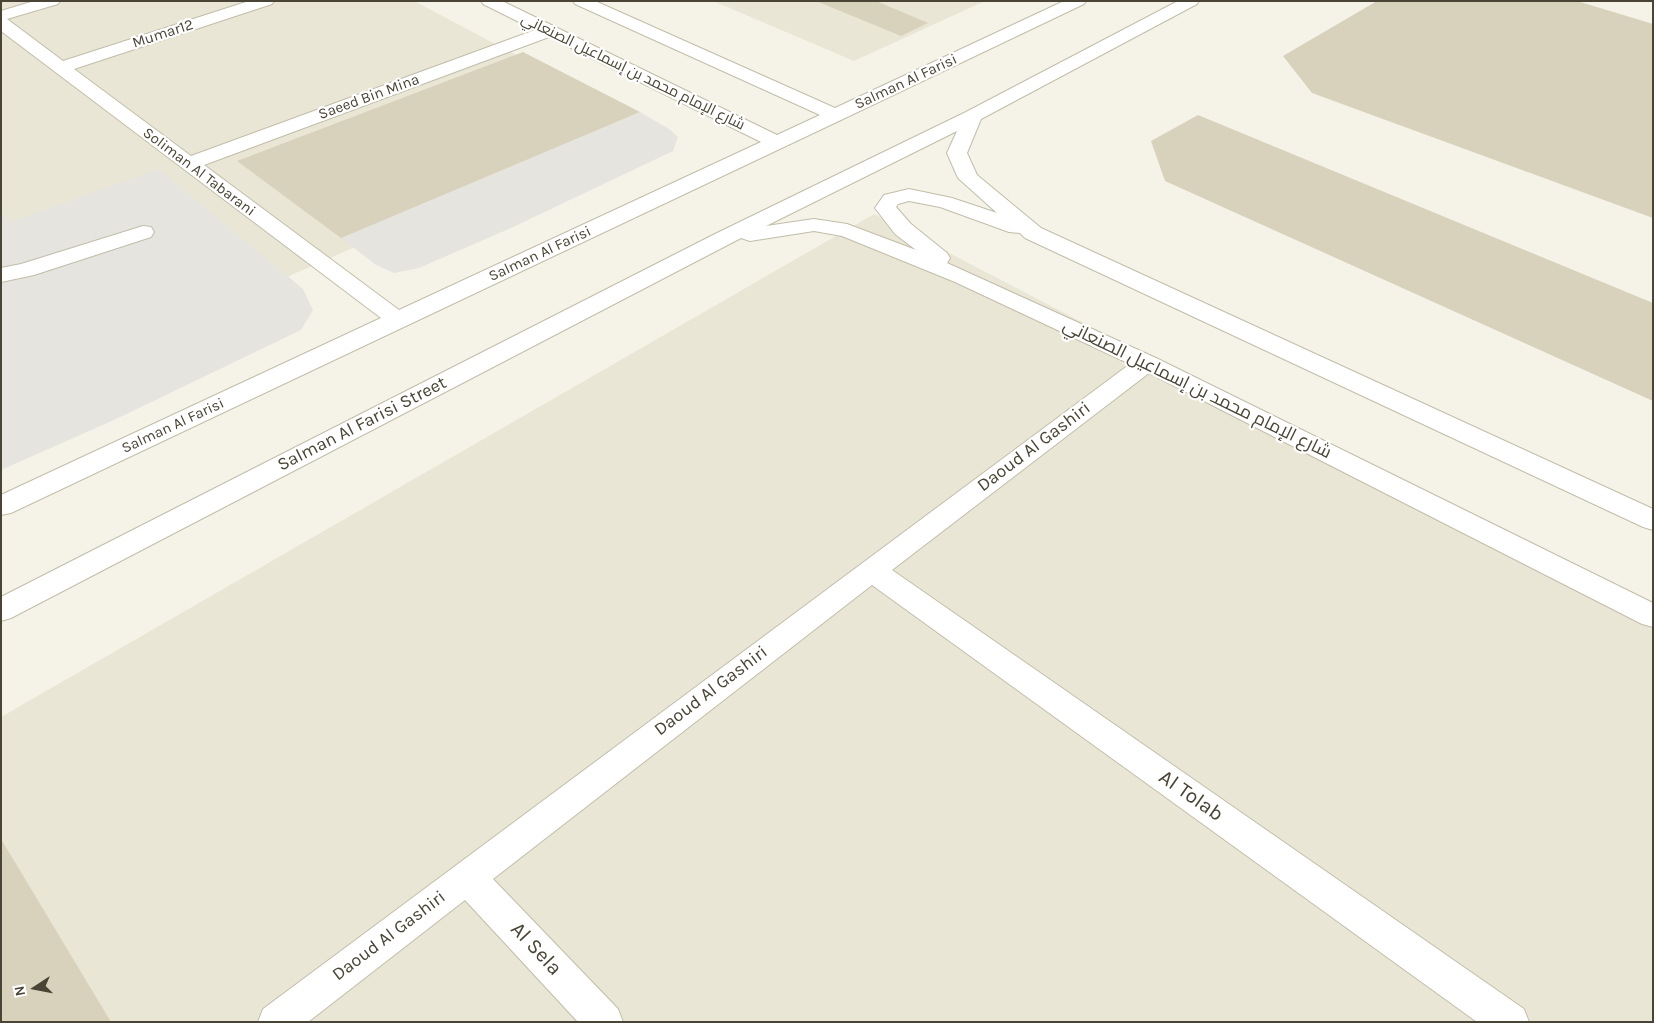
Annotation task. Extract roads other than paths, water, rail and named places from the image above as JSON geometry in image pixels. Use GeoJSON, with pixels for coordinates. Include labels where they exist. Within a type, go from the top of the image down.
{"type":"FeatureCollection","features":[{"type":"Feature","properties":{"kind":"street"},"geometry":{"type":"LineString","coordinates":[[1,16],[52,1]]}},
{"type":"Feature","properties":{"kind":"street","name":"Mumar12"},"geometry":{"type":"LineString","coordinates":[[60,68],[266,1]]}},
{"type":"Feature","properties":{"kind":"street","name":"شارع الإمام محمد بن إسماعيل الصنعاني"},"geometry":{"type":"LineString","coordinates":[[489,1],[777,142]]}},
{"type":"Feature","properties":{"kind":"street"},"geometry":{"type":"LineString","coordinates":[[581,1],[836,115]]}},
{"type":"Feature","properties":{"kind":"street"},"geometry":{"type":"LineString","coordinates":[[601,10],[625,1]]}},
{"type":"Feature","properties":{"kind":"street","name":"Salman Al Farisi"},"geometry":{"type":"LineString","coordinates":[[1,506],[1078,1]]}},
{"type":"Feature","properties":{"kind":"street"},"geometry":{"type":"LineString","coordinates":[[724,238],[973,116],[1191,1]]}},
{"type":"Feature","properties":{"kind":"street","name":"Soliman Al Tabarani"},"geometry":{"type":"LineString","coordinates":[[1,22],[398,320]]}},
{"type":"Feature","properties":{"kind":"street","name":"Saeed Bin Mina"},"geometry":{"type":"LineString","coordinates":[[188,164],[549,31]]}},
{"type":"Feature","properties":{"kind":"street"},"geometry":{"type":"LineString","coordinates":[[973,116],[957,153],[968,178],[1033,233]]}},
{"type":"Feature","properties":{"kind":"street"},"geometry":{"type":"LineString","coordinates":[[963,277],[903,229],[885,208],[891,199],[909,195],[945,202],[1033,233],[1653,520]]}},
{"type":"Feature","properties":{"kind":"street","name":"شارع الإمام محمد بن إسماعيل الصنعاني"},"geometry":{"type":"LineString","coordinates":[[724,238],[814,225],[847,230],[963,277],[1147,363],[1653,616]]}},
{"type":"Feature","properties":{"kind":"street"},"geometry":{"type":"LineString","coordinates":[[1,275],[26,270],[143,232]]}},
{"type":"Feature","properties":{"kind":"street","name":"Salman Al Farisi Street"},"geometry":{"type":"LineString","coordinates":[[1,610],[724,238]]}},
{"type":"Feature","properties":{"kind":"street","name":"Daoud Al Gashiri"},"geometry":{"type":"LineString","coordinates":[[277,1022],[1147,363]]}},
{"type":"Feature","properties":{"kind":"street","name":"Al Tolab"},"geometry":{"type":"LineString","coordinates":[[872,570],[1510,1022]]}},
{"type":"Feature","properties":{"kind":"street","name":"Al Sela"},"geometry":{"type":"LineString","coordinates":[[467,877],[604,1022]]}}]}
